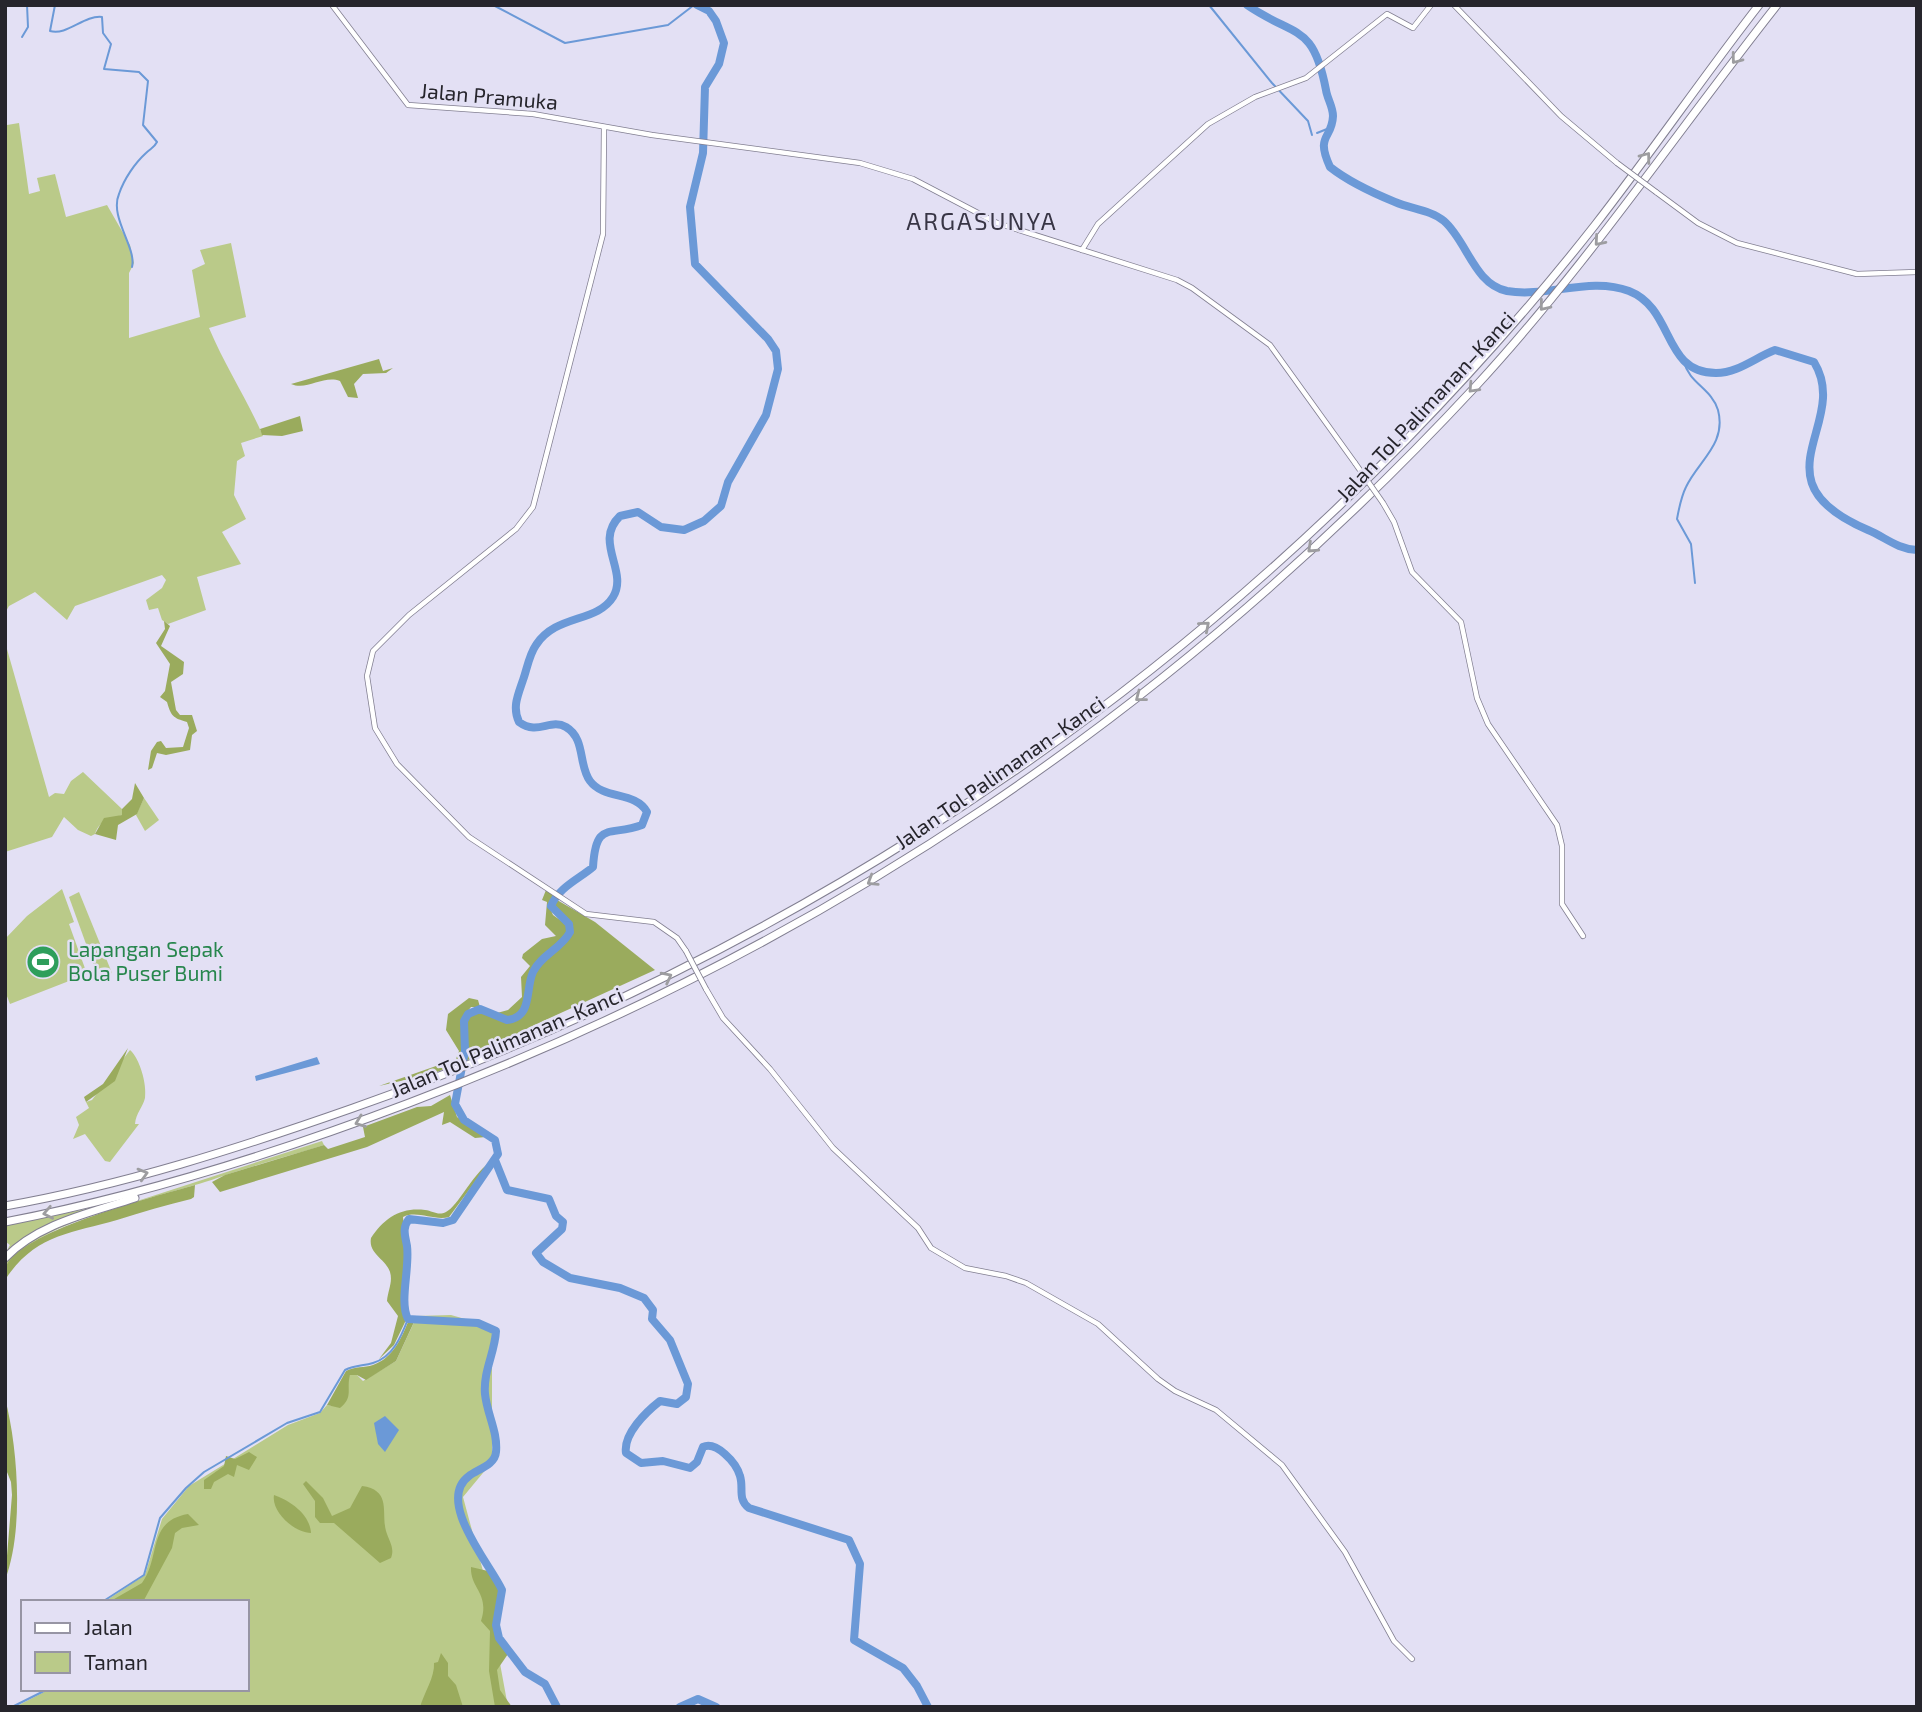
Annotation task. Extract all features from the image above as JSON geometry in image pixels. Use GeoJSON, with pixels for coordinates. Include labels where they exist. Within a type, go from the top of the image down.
{"type":"FeatureCollection","features":[{"type":"Feature","properties":{"kind":"highway","name":"Jalan Tol Palimanan–Kanci"},"geometry":{"type":"LineString","coordinates":[[5,1206],[84,1191],[269,1138],[442,1077],[598,1012],[780,919],[851,879],[994,787],[1172,654],[1243,593],[1406,440],[1507,329],[1592,229],[1759,5]]}},
{"type":"Feature","properties":{"kind":"highway","name":"Jalan Tol Palimanan–Kanci"},"geometry":{"type":"LineString","coordinates":[[5,1222],[196,1178],[447,1089],[602,1025],[732,961],[852,893],[1002,798],[1172,672],[1250,606],[1429,435],[1518,337],[1620,214],[1777,5]]}},
{"type":"Feature","properties":{"kind":"highway"},"geometry":{"type":"LineString","coordinates":[[5,1258],[23,1242],[56,1224],[196,1178]]}},
{"type":"Feature","properties":{"kind":"street","name":"Jalan Pramuka"},"geometry":{"type":"LineString","coordinates":[[332,5],[408,105],[528,113],[882,169],[918,181],[997,223],[1177,280],[1264,340],[1294,375],[1383,503],[1394,522],[1405,561],[1412,572],[1461,622],[1482,712],[1557,825],[1562,846],[1562,904],[1583,936]]}},
{"type":"Feature","properties":{"kind":"street"},"geometry":{"type":"LineString","coordinates":[[1082,250],[1098,224],[1196,134],[1240,103],[1308,77],[1387,14],[1413,28],[1431,5]]}},
{"type":"Feature","properties":{"kind":"street"},"geometry":{"type":"LineString","coordinates":[[1454,5],[1561,116],[1617,163],[1698,223],[1737,243],[1857,274],[1917,272]]}},
{"type":"Feature","properties":{"kind":"street"},"geometry":{"type":"LineString","coordinates":[[604,127],[603,234],[533,507],[516,529],[384,638],[371,654],[367,668],[372,720],[378,736],[397,765],[464,834],[571,906],[598,918],[654,922],[677,939],[723,1018],[771,1069],[833,1148],[918,1228],[930,1247],[965,1268],[1026,1283],[1098,1324],[1158,1379],[1175,1391],[1216,1410],[1282,1465],[1345,1552],[1394,1642],[1412,1659]]}},
{"type":"Feature","properties":{"kind":"green space"},"geometry":{"type":"Polygon","coordinates":[[[5,121],[7,125],[19,123],[29,194],[40,191],[37,178],[55,174],[66,217],[107,205],[130,245],[134,263],[129,273],[129,338],[200,317],[192,270],[205,264],[200,250],[231,243],[246,317],[209,328],[263,436],[241,443],[245,456],[237,461],[234,495],[246,519],[222,532],[241,564],[197,577],[206,610],[168,624],[162,620],[158,608],[149,610],[146,600],[162,588],[166,580],[162,575],[75,606],[67,620],[35,592],[9,606],[5,613],[5,121]]]}},
{"type":"Feature","properties":{"kind":"green space"},"geometry":{"type":"Polygon","coordinates":[[[379,359],[383,371],[393,368],[386,373],[363,374],[354,384],[358,398],[348,397],[340,381],[327,380],[303,386],[291,384],[379,359]]]}},
{"type":"Feature","properties":{"kind":"green space"},"geometry":{"type":"Polygon","coordinates":[[[300,416],[303,431],[282,436],[262,435],[260,429],[300,416]]]}},
{"type":"Feature","properties":{"kind":"green space"},"geometry":{"type":"Polygon","coordinates":[[[164,621],[170,626],[161,646],[184,662],[183,674],[171,682],[176,710],[180,715],[192,715],[197,731],[192,735],[190,750],[166,755],[157,753],[152,768],[148,770],[151,751],[157,742],[161,741],[166,748],[183,747],[189,728],[187,722],[173,716],[167,702],[160,697],[165,691],[170,664],[156,643],[165,629],[164,621]]]}},
{"type":"Feature","properties":{"kind":"green space"},"geometry":{"type":"Polygon","coordinates":[[[5,642],[49,797],[55,793],[64,794],[71,781],[83,772],[122,809],[122,815],[103,823],[91,836],[78,830],[64,817],[52,837],[5,852],[5,642]]]}},
{"type":"Feature","properties":{"kind":"green space"},"geometry":{"type":"Polygon","coordinates":[[[135,783],[144,798],[137,814],[118,825],[116,840],[95,834],[104,818],[122,815],[122,809],[132,799],[135,783]]]}},
{"type":"Feature","properties":{"kind":"green space"},"geometry":{"type":"Polygon","coordinates":[[[144,798],[159,820],[145,831],[136,815],[144,798]]]}},
{"type":"Feature","properties":{"kind":"green space","name":"Lapangan Sepak Bola Puser Bumi"},"geometry":{"type":"Polygon","coordinates":[[[62,889],[74,922],[69,924],[87,974],[10,1004],[5,991],[5,939],[27,916],[62,889]]]}},
{"type":"Feature","properties":{"kind":"green space"},"geometry":{"type":"Polygon","coordinates":[[[546,890],[553,895],[549,906],[553,915],[567,925],[568,931],[537,963],[532,971],[521,1010],[508,1017],[497,1013],[508,1010],[522,997],[521,977],[530,966],[522,958],[523,954],[542,939],[556,936],[545,925],[547,902],[542,900],[546,890]]]}},
{"type":"Feature","properties":{"kind":"green space"},"geometry":{"type":"Polygon","coordinates":[[[79,892],[112,973],[98,977],[69,897],[79,892]]]}},
{"type":"Feature","properties":{"kind":"green space"},"geometry":{"type":"Polygon","coordinates":[[[557,900],[595,922],[655,970],[530,1027],[466,1061],[466,1021],[469,1015],[480,1011],[507,1022],[516,1020],[526,1010],[535,973],[573,932],[571,923],[553,906],[557,900]]]}},
{"type":"Feature","properties":{"kind":"green space"},"geometry":{"type":"Polygon","coordinates":[[[469,998],[478,1000],[480,1007],[471,1007],[464,1020],[460,1062],[435,1073],[379,1086],[456,1059],[459,1051],[446,1030],[448,1014],[469,998]]]}},
{"type":"Feature","properties":{"kind":"green space"},"geometry":{"type":"Polygon","coordinates":[[[128,1048],[115,1081],[86,1102],[84,1097],[103,1084],[128,1048]]]}},
{"type":"Feature","properties":{"kind":"green space"},"geometry":{"type":"Polygon","coordinates":[[[130,1050],[142,1072],[145,1098],[135,1124],[139,1124],[110,1162],[105,1161],[85,1134],[73,1139],[79,1125],[76,1117],[89,1108],[86,1102],[92,1100],[130,1050]]]}},
{"type":"Feature","properties":{"kind":"green space"},"geometry":{"type":"Polygon","coordinates":[[[450,1095],[457,1117],[486,1137],[475,1138],[450,1122],[442,1125],[444,1112],[367,1147],[220,1192],[212,1182],[225,1175],[324,1145],[328,1149],[365,1137],[363,1127],[417,1107],[431,1106],[450,1095]]]}},
{"type":"Feature","properties":{"kind":"green space"},"geometry":{"type":"Polygon","coordinates":[[[322,1141],[324,1145],[193,1186],[109,1210],[322,1141]]]}},
{"type":"Feature","properties":{"kind":"green space"},"geometry":{"type":"Polygon","coordinates":[[[489,1163],[449,1217],[403,1217],[407,1264],[402,1306],[406,1320],[394,1345],[379,1359],[391,1343],[398,1316],[387,1301],[391,1283],[390,1272],[372,1248],[371,1238],[387,1220],[401,1212],[425,1210],[443,1213],[451,1209],[489,1163]]]}},
{"type":"Feature","properties":{"kind":"green space"},"geometry":{"type":"Polygon","coordinates":[[[195,1185],[194,1197],[191,1199],[69,1233],[41,1245],[28,1253],[5,1280],[7,1264],[19,1251],[39,1239],[93,1216],[195,1185]]]}},
{"type":"Feature","properties":{"kind":"green space"},"geometry":{"type":"Polygon","coordinates":[[[95,1207],[5,1254],[10,1245],[6,1242],[5,1226],[95,1207]]]}},
{"type":"Feature","properties":{"kind":"green space"},"geometry":{"type":"Polygon","coordinates":[[[100,1213],[45,1236],[22,1250],[5,1267],[5,1262],[11,1256],[32,1240],[63,1225],[100,1213]]]}},
{"type":"Feature","properties":{"kind":"green space"},"geometry":{"type":"Polygon","coordinates":[[[451,1315],[497,1328],[492,1358],[492,1462],[463,1497],[483,1571],[508,1707],[15,1707],[46,1691],[248,1691],[248,1600],[107,1600],[145,1575],[162,1519],[189,1486],[288,1425],[320,1413],[327,1405],[331,1406],[350,1375],[357,1375],[363,1381],[396,1361],[417,1316],[451,1315]]]}},
{"type":"Feature","properties":{"kind":"green space"},"geometry":{"type":"Polygon","coordinates":[[[408,1322],[414,1322],[396,1361],[366,1380],[350,1375],[348,1396],[344,1404],[340,1408],[327,1405],[346,1371],[373,1365],[386,1358],[399,1341],[408,1322]]]}},
{"type":"Feature","properties":{"kind":"green space"},"geometry":{"type":"Polygon","coordinates":[[[5,1398],[16,1465],[17,1514],[11,1560],[5,1580],[12,1495],[11,1482],[5,1467],[5,1398]]]}},
{"type":"Feature","properties":{"kind":"green space"},"geometry":{"type":"Polygon","coordinates":[[[249,1452],[257,1457],[249,1470],[237,1465],[234,1477],[228,1474],[214,1482],[211,1489],[204,1489],[204,1480],[224,1466],[226,1456],[235,1459],[249,1452]]]}},
{"type":"Feature","properties":{"kind":"green space"},"geometry":{"type":"Polygon","coordinates":[[[306,1481],[323,1498],[332,1516],[350,1508],[362,1486],[378,1492],[383,1503],[386,1531],[392,1548],[391,1558],[380,1563],[334,1523],[320,1523],[315,1517],[315,1501],[303,1484],[306,1481]]]}},
{"type":"Feature","properties":{"kind":"green space"},"geometry":{"type":"Polygon","coordinates":[[[274,1495],[286,1500],[303,1514],[311,1533],[298,1529],[285,1520],[276,1508],[274,1495]]]}},
{"type":"Feature","properties":{"kind":"green space"},"geometry":{"type":"Polygon","coordinates":[[[188,1514],[199,1525],[182,1528],[175,1533],[172,1548],[144,1600],[112,1600],[142,1583],[148,1573],[160,1532],[175,1518],[188,1514]]]}},
{"type":"Feature","properties":{"kind":"green space"},"geometry":{"type":"Polygon","coordinates":[[[471,1567],[488,1571],[499,1588],[494,1632],[508,1654],[497,1670],[500,1690],[512,1707],[495,1707],[489,1671],[490,1631],[481,1621],[482,1597],[473,1581],[471,1567]]]}},
{"type":"Feature","properties":{"kind":"green space"},"geometry":{"type":"Polygon","coordinates":[[[441,1653],[448,1663],[448,1676],[456,1685],[463,1707],[420,1707],[434,1663],[438,1662],[441,1653]]]}},
{"type":"Feature","properties":{"kind":"water"},"geometry":{"type":"Polygon","coordinates":[[[317,1057],[320,1064],[256,1081],[255,1076],[317,1057]]]}},
{"type":"Feature","properties":{"kind":"water"},"geometry":{"type":"Polygon","coordinates":[[[385,1416],[399,1430],[385,1452],[378,1444],[374,1423],[385,1416]]]}},
{"type":"Feature","properties":{"kind":"waterway"},"geometry":{"type":"LineString","coordinates":[[22,37],[28,27],[27,5]]}},
{"type":"Feature","properties":{"kind":"waterway"},"geometry":{"type":"LineString","coordinates":[[55,5],[50,31],[63,31],[89,19],[102,17],[103,33],[111,44],[104,69],[139,72],[148,81],[143,125],[157,142],[130,172],[121,188],[117,203],[120,222],[131,251],[132,267]]}},
{"type":"Feature","properties":{"kind":"waterway"},"geometry":{"type":"LineString","coordinates":[[493,5],[565,43],[668,25],[694,5]]}},
{"type":"Feature","properties":{"kind":"waterway"},"geometry":{"type":"LineString","coordinates":[[557,1707],[545,1684],[525,1672],[499,1638],[496,1625],[502,1590],[468,1533],[458,1501],[460,1487],[469,1476],[493,1460],[496,1452],[485,1386],[496,1331],[478,1323],[408,1319],[404,1304],[408,1255],[405,1229],[409,1219],[443,1223],[453,1220],[498,1154],[495,1140],[464,1120],[455,1104],[465,1051],[464,1021],[468,1014],[480,1009],[507,1020],[521,1014],[527,1002],[533,972],[570,932],[569,924],[551,906],[555,899],[564,888],[593,867],[597,842],[601,836],[642,825],[647,812],[635,801],[603,791],[590,781],[576,738],[566,727],[555,724],[532,727],[519,722],[516,701],[532,653],[544,635],[554,628],[597,611],[613,597],[617,577],[610,536],[620,516],[638,512],[661,527],[684,530],[704,521],[721,506],[728,482],[766,415],[778,369],[776,351],[768,339],[695,264],[690,207],[703,153],[705,87],[719,64],[724,43],[709,11],[697,5]]}},
{"type":"Feature","properties":{"kind":"waterway"},"geometry":{"type":"LineString","coordinates":[[1209,5],[1272,83],[1308,121],[1312,135]]}},
{"type":"Feature","properties":{"kind":"waterway"},"geometry":{"type":"LineString","coordinates":[[1247,5],[1300,34],[1315,53],[1333,113],[1332,124],[1324,143],[1330,167],[1370,191],[1433,214],[1444,221],[1486,280],[1496,287],[1522,292],[1584,286],[1614,287],[1629,291],[1644,300],[1654,311],[1677,352],[1686,363],[1699,370],[1716,373],[1732,370],[1775,350],[1814,362],[1822,385],[1822,407],[1811,450],[1810,471],[1816,491],[1834,511],[1897,545],[1917,550]]}},
{"type":"Feature","properties":{"kind":"waterway"},"geometry":{"type":"LineString","coordinates":[[1317,133],[1327,129]]}},
{"type":"Feature","properties":{"kind":"waterway"},"geometry":{"type":"LineString","coordinates":[[1684,362],[1691,375],[1715,403],[1720,422],[1710,452],[1684,491],[1677,519],[1691,544],[1695,583]]}},
{"type":"Feature","properties":{"kind":"waterway"},"geometry":{"type":"LineString","coordinates":[[495,1160],[507,1190],[549,1199],[556,1216],[563,1222],[562,1229],[536,1253],[543,1262],[570,1278],[620,1288],[644,1298],[653,1310],[652,1319],[670,1340],[688,1384],[686,1397],[677,1404],[660,1401],[648,1411],[628,1438],[626,1453],[641,1463],[663,1461],[690,1468],[697,1462],[703,1447],[714,1447],[725,1454],[738,1470],[742,1497],[749,1508],[849,1540],[860,1564],[854,1640],[903,1668],[928,1707]]}},
{"type":"Feature","properties":{"kind":"waterway"},"geometry":{"type":"LineString","coordinates":[[105,1600],[144,1575],[160,1518],[186,1488],[204,1472],[287,1423],[320,1412],[345,1370],[373,1363],[386,1356],[399,1339],[408,1319]]}},
{"type":"Feature","properties":{"kind":"waterway"},"geometry":{"type":"LineString","coordinates":[[12,1707],[44,1691]]}},
{"type":"Feature","properties":{"kind":"waterway"},"geometry":{"type":"LineString","coordinates":[[680,1707],[698,1699],[716,1707]]}},
{"type":"Feature","properties":{"kind":"place","name":"Lapangan Sepak Bola Puser Bumi"},"geometry":{"type":"Point","coordinates":[43,962]}},
{"type":"Feature","properties":{"kind":"district","name":"ARGASUNYA"},"geometry":{"type":"Point","coordinates":[982,222]}}]}
